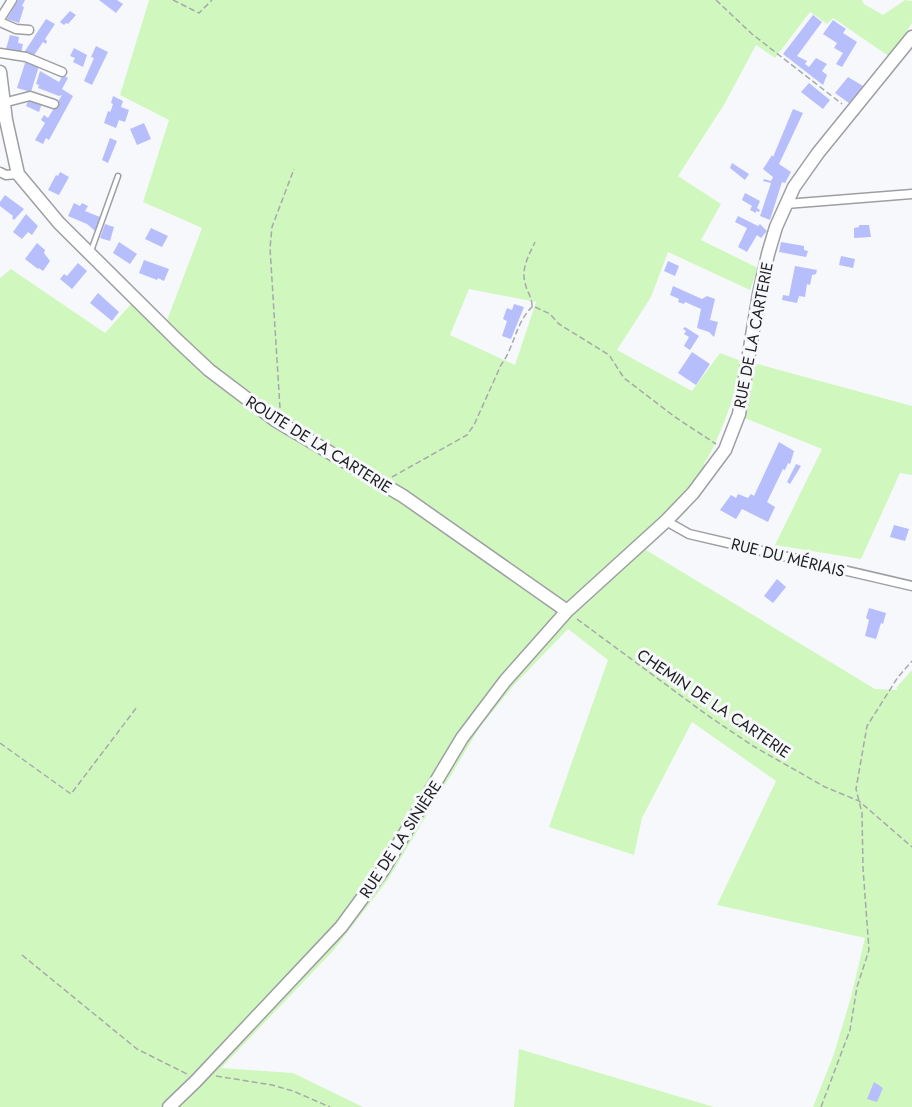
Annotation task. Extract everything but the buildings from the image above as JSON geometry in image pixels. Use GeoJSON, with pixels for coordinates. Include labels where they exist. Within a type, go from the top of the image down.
{"type":"FeatureCollection","features":[{"type":"Feature","properties":{"kind":"street"},"geometry":{"type":"LineString","coordinates":[[12,0],[0,21],[16,29],[29,30]]}},
{"type":"Feature","properties":{"kind":"street","name":"RUE DE LA CARTERIE"},"geometry":{"type":"LineString","coordinates":[[567,611],[666,521],[693,493],[725,450],[739,414],[768,254],[786,204],[794,187],[818,153],[912,37]]}},
{"type":"Feature","properties":{"kind":"street"},"geometry":{"type":"LineString","coordinates":[[0,52],[26,57],[62,72]]}},
{"type":"Feature","properties":{"kind":"street"},"geometry":{"type":"LineString","coordinates":[[0,72],[3,103],[18,174],[6,175],[0,172]]}},
{"type":"Feature","properties":{"kind":"street"},"geometry":{"type":"LineString","coordinates":[[3,103],[30,96],[54,104]]}},
{"type":"Feature","properties":{"kind":"street","name":"ROUTE DE LA CARTERIE"},"geometry":{"type":"LineString","coordinates":[[18,174],[58,223],[209,370],[275,420],[380,481],[567,611]]}},
{"type":"Feature","properties":{"kind":"street"},"geometry":{"type":"LineString","coordinates":[[786,204],[912,194]]}},
{"type":"Feature","properties":{"kind":"street","name":"RUE DU MÉRIAIS"},"geometry":{"type":"LineString","coordinates":[[666,521],[689,534],[912,586]]}},
{"type":"Feature","properties":{"kind":"street","name":"RUE DE LA SINIÈRE"},"geometry":{"type":"LineString","coordinates":[[170,1107],[340,927],[383,870],[462,738],[505,681],[567,611]]}},
{"type":"Feature","properties":{"kind":"lane"},"geometry":{"type":"LineString","coordinates":[[90,254],[118,176]]}},
{"type":"Feature","properties":{"kind":"path"},"geometry":{"type":"LineString","coordinates":[[173,0],[199,13],[212,0]]}},
{"type":"Feature","properties":{"kind":"path"},"geometry":{"type":"LineString","coordinates":[[716,0],[752,34],[852,112]]}},
{"type":"Feature","properties":{"kind":"path"},"geometry":{"type":"LineString","coordinates":[[275,420],[280,410],[270,248],[272,227],[294,169]]}},
{"type":"Feature","properties":{"kind":"path"},"geometry":{"type":"LineString","coordinates":[[380,481],[392,478],[467,435],[474,425],[501,365],[507,357],[523,317],[532,307],[532,299],[524,282],[524,266],[535,242]]}},
{"type":"Feature","properties":{"kind":"path"},"geometry":{"type":"LineString","coordinates":[[532,307],[550,314],[559,324],[609,356],[624,378],[675,417],[725,450]]}},
{"type":"Feature","properties":{"kind":"path","name":"CHEMIN DE LA CARTERIE"},"geometry":{"type":"LineString","coordinates":[[567,611],[668,687],[753,746],[825,787],[859,801],[912,847]]}},
{"type":"Feature","properties":{"kind":"path"},"geometry":{"type":"LineString","coordinates":[[821,1107],[850,1030],[857,987],[869,950],[863,868],[862,813],[856,789],[867,726],[898,677],[912,661]]}},
{"type":"Feature","properties":{"kind":"path"},"geometry":{"type":"LineString","coordinates":[[0,743],[71,794],[137,707]]}},
{"type":"Feature","properties":{"kind":"path"},"geometry":{"type":"LineString","coordinates":[[21,955],[137,1049],[190,1075],[202,1074],[272,1085],[293,1091],[330,1107]]}},
{"type":"Feature","properties":{"kind":"green space"},"geometry":{"type":"Polygon","coordinates":[[[149,0],[862,0],[864,4],[883,15],[905,0],[912,1],[912,23],[890,57],[833,18],[827,24],[810,12],[775,58],[756,45],[725,103],[678,176],[721,204],[701,240],[758,268],[750,290],[668,252],[651,297],[617,350],[692,391],[720,353],[744,362],[722,427],[704,464],[714,473],[686,512],[646,550],[875,689],[898,690],[896,688],[912,670],[912,1107],[813,1107],[834,1054],[865,938],[717,905],[776,781],[692,722],[642,818],[634,855],[549,827],[608,660],[568,629],[513,686],[480,727],[387,881],[333,951],[221,1068],[293,1073],[363,1107],[0,1107],[0,278],[11,269],[105,333],[132,303],[166,323],[202,228],[143,202],[169,120],[120,95],[149,0]],[[469,289],[450,335],[515,365],[536,302],[469,289]]]}},
{"type":"Feature","properties":{"kind":"green space"},"geometry":{"type":"Polygon","coordinates":[[[754,363],[912,406],[912,475],[900,473],[861,559],[775,545],[822,449],[742,417],[754,363]]]}},
{"type":"Feature","properties":{"kind":"green space"},"geometry":{"type":"Polygon","coordinates":[[[519,1049],[714,1107],[514,1107],[519,1049]]]}}]}
